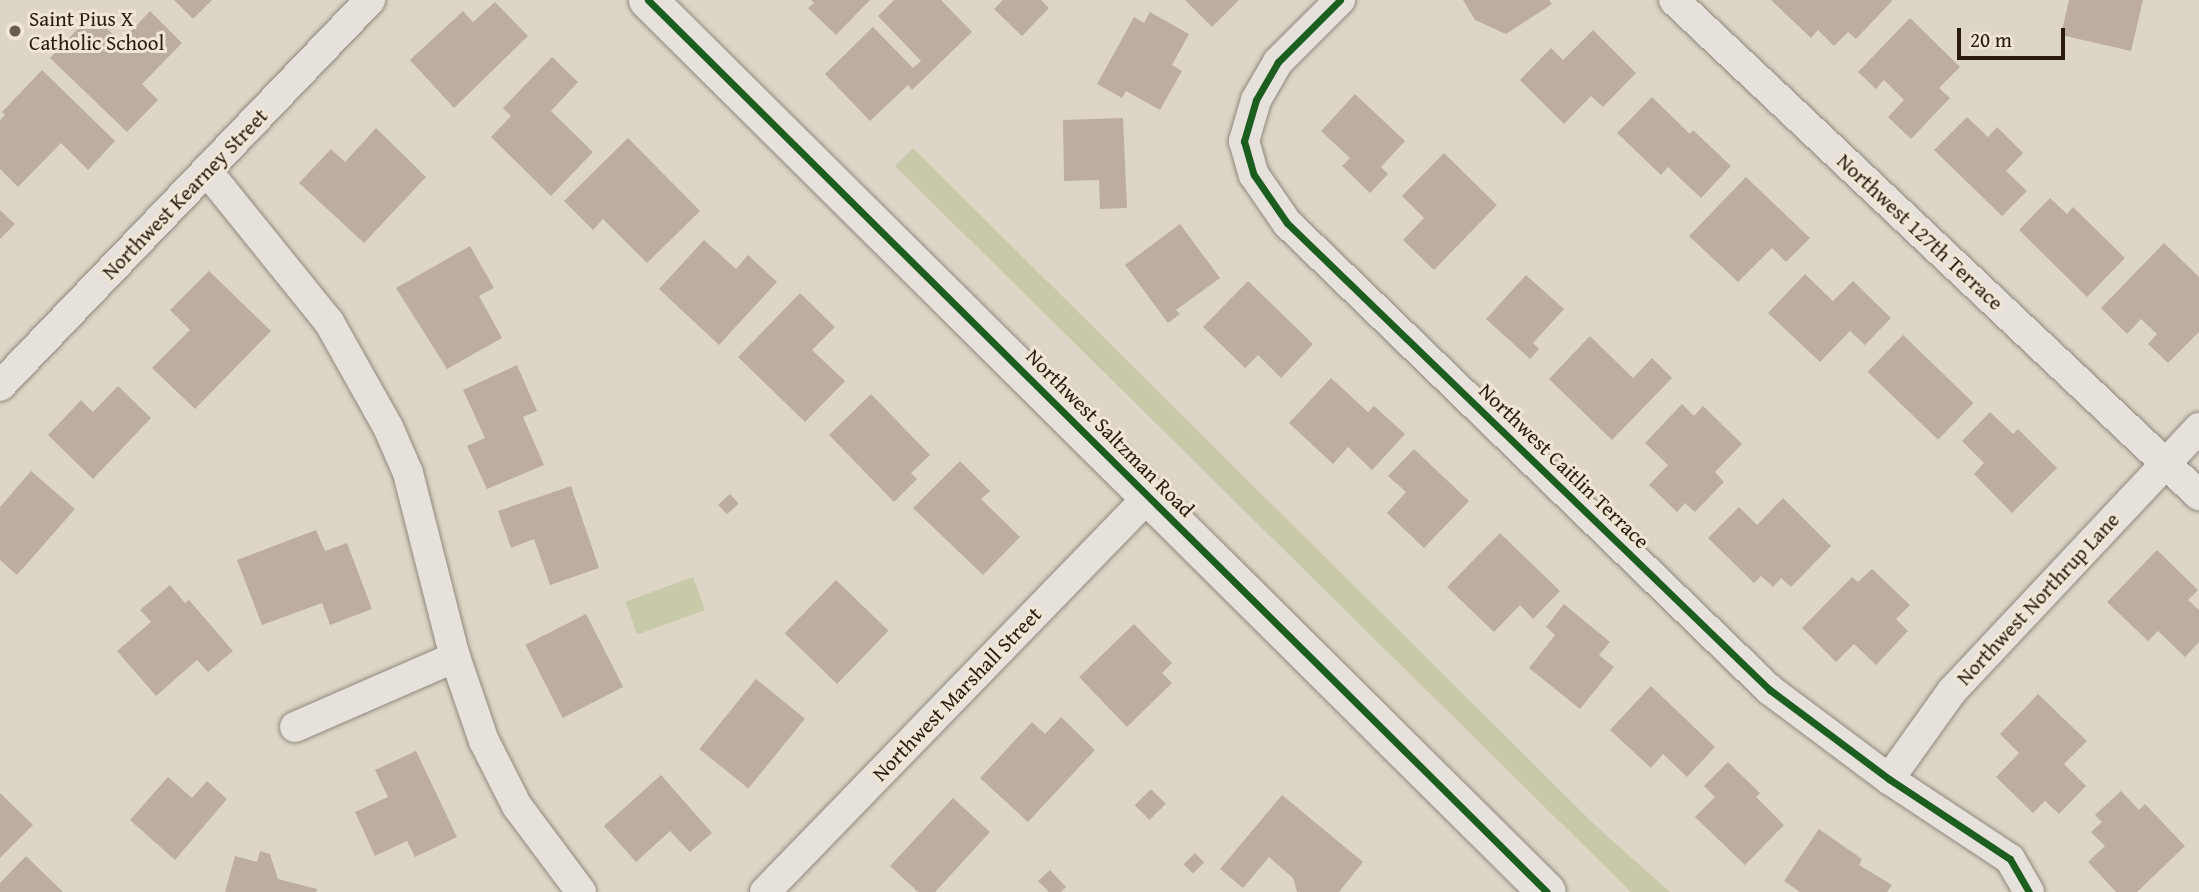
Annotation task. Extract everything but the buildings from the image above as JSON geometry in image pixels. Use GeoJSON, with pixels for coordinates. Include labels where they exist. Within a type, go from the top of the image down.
{"type":"FeatureCollection","features":[{"type":"Feature","properties":{"kind":"main road","name":"Northwest Saltzman Road"},"geometry":{"type":"LineString","coordinates":[[648,0],[1547,892]]}},
{"type":"Feature","properties":{"kind":"street","name":"Northwest Kearney Street"},"geometry":{"type":"LineString","coordinates":[[0,386],[370,0]]}},
{"type":"Feature","properties":{"kind":"street","name":"Northwest Caitlin Terrace"},"geometry":{"type":"LineString","coordinates":[[1340,0],[1278,62],[1256,100],[1244,141],[1254,175],[1268,199],[1287,223],[1770,690],[1889,779],[2010,859],[2029,892]]}},
{"type":"Feature","properties":{"kind":"street","name":"Northwest 127th Terrace"},"geometry":{"type":"LineString","coordinates":[[1674,0],[2199,495]]}},
{"type":"Feature","properties":{"kind":"street"},"geometry":{"type":"LineString","coordinates":[[207,172],[328,322],[388,427],[408,473],[455,657],[484,741],[517,806],[581,892]]}},
{"type":"Feature","properties":{"kind":"street","name":"Northwest Northrup Lane"},"geometry":{"type":"LineString","coordinates":[[1889,779],[1952,691],[2199,428]]}},
{"type":"Feature","properties":{"kind":"street","name":"Northwest Marshall Street"},"geometry":{"type":"LineString","coordinates":[[765,892],[1149,495]]}},
{"type":"Feature","properties":{"kind":"street"},"geometry":{"type":"LineString","coordinates":[[295,727],[455,657]]}},
{"type":"Feature","properties":{"kind":"green space"},"geometry":{"type":"Polygon","coordinates":[[[913,148],[1597,827],[1670,892],[1631,892],[895,166],[913,148]]]}},
{"type":"Feature","properties":{"kind":"green space"},"geometry":{"type":"Polygon","coordinates":[[[693,577],[705,610],[637,635],[625,602],[693,577]]]}},
{"type":"Feature","properties":{"kind":"cycle path"},"geometry":{"type":"LineString","coordinates":[[648,0],[1547,892]]}},
{"type":"Feature","properties":{"kind":"cycle path"},"geometry":{"type":"LineString","coordinates":[[1340,0],[1278,62],[1256,100],[1244,141],[1254,175],[1287,223],[1770,690],[1889,779],[2010,859],[2029,892]]}},
{"type":"Feature","properties":{"kind":"place","name":"Saint Pius X Catholic School"},"geometry":{"type":"Point","coordinates":[15,31]}}]}
